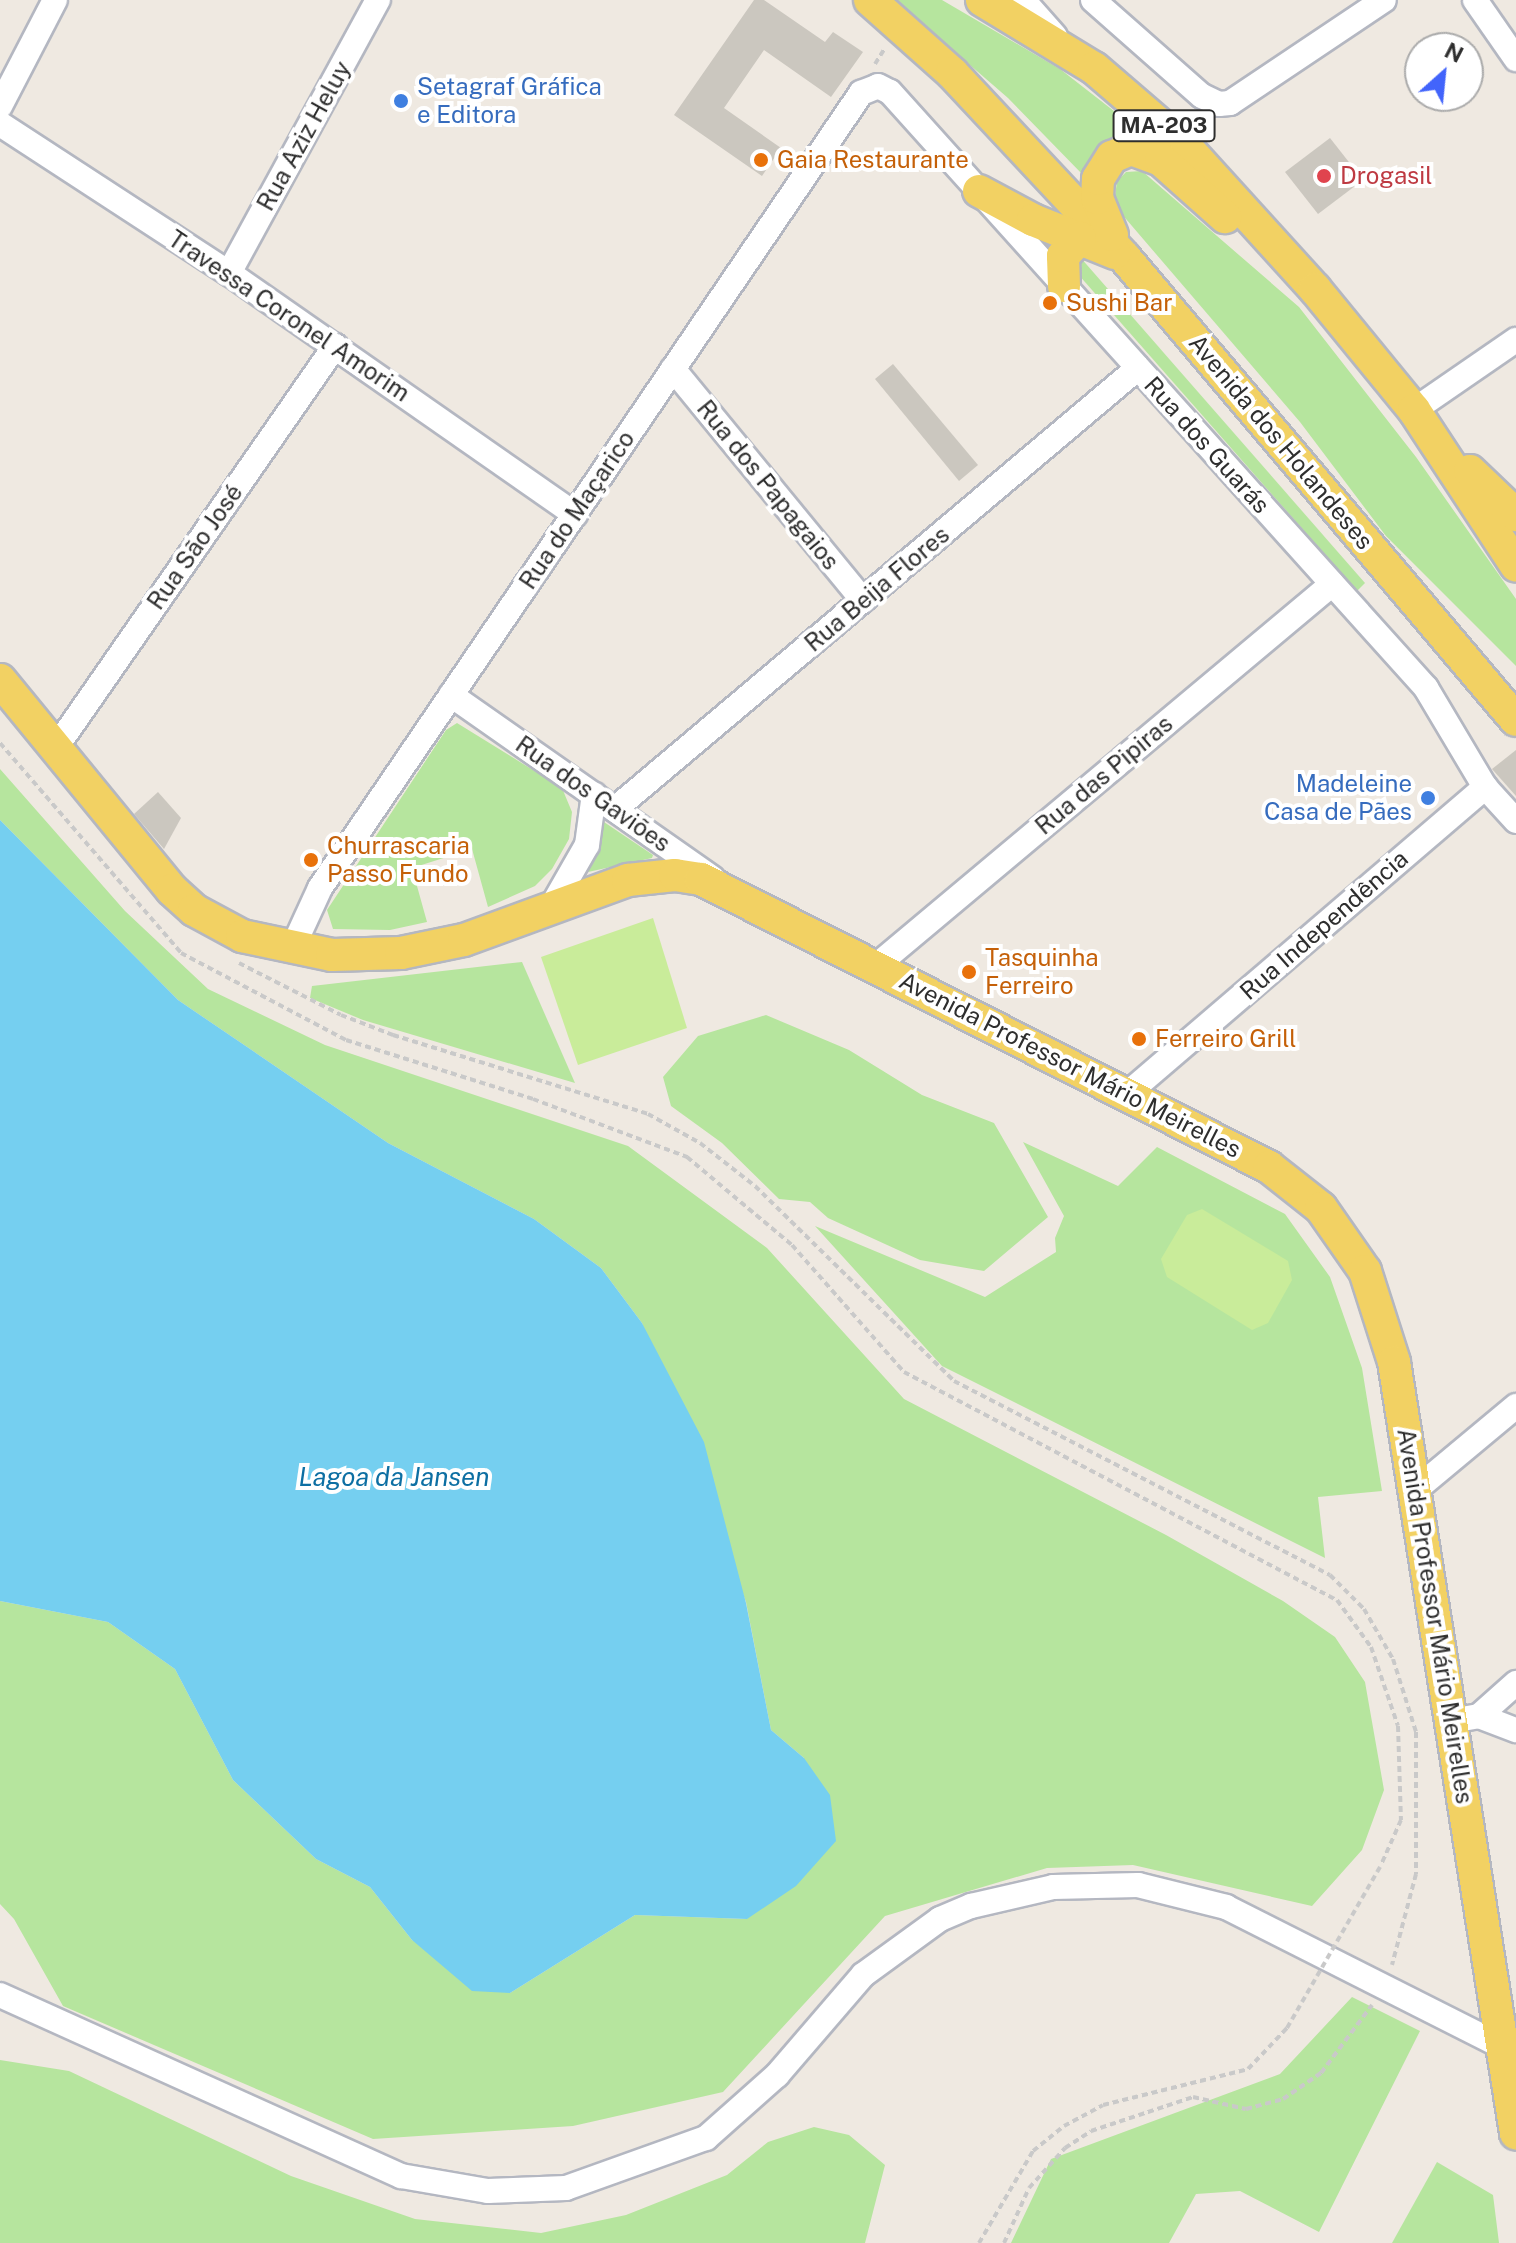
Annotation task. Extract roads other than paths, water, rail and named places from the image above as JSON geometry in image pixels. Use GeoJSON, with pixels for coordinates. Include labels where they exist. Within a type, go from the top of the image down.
{"type":"FeatureCollection","features":[{"type":"Feature","properties":{"kind":"main road","name":"Avenida dos Holandeses"},"geometry":{"type":"LineString","coordinates":[[870,0],[981,103],[1125,258],[1516,720]]}},
{"type":"Feature","properties":{"kind":"main road","name":"MA-203"},"geometry":{"type":"LineString","coordinates":[[982,0],[1067,50],[1187,148],[1315,289],[1414,410],[1516,565]]}},
{"type":"Feature","properties":{"kind":"main road"},"geometry":{"type":"LineString","coordinates":[[1125,258],[1100,209],[1097,187],[1106,163],[1118,153],[1137,149],[1161,160],[1315,289]]}},
{"type":"Feature","properties":{"kind":"main road"},"geometry":{"type":"LineString","coordinates":[[979,191],[1033,220],[1125,258]]}},
{"type":"Feature","properties":{"kind":"main road"},"geometry":{"type":"LineString","coordinates":[[1064,286],[1063,256],[1080,238]]}},
{"type":"Feature","properties":{"kind":"main road"},"geometry":{"type":"LineString","coordinates":[[1414,410],[1516,515]]}},
{"type":"Feature","properties":{"kind":"main road"},"geometry":{"type":"LineString","coordinates":[[1450,640],[1516,692]]}},
{"type":"Feature","properties":{"kind":"main road","name":"Avenida Professor Mário Meirelles"},"geometry":{"type":"LineString","coordinates":[[0,680],[150,867],[194,910],[242,936],[332,955],[401,953],[464,940],[552,906],[653,876],[687,876],[734,894],[1127,1094],[1269,1167],[1301,1190],[1337,1228],[1365,1271],[1384,1320],[1414,1491],[1465,1718],[1516,2133]]}},
{"type":"Feature","properties":{"kind":"street"},"geometry":{"type":"LineString","coordinates":[[0,106],[55,0]]}},
{"type":"Feature","properties":{"kind":"street","name":"Rua Aziz Heluy"},"geometry":{"type":"LineString","coordinates":[[229,273],[378,0]]}},
{"type":"Feature","properties":{"kind":"street"},"geometry":{"type":"LineString","coordinates":[[1023,0],[1067,50]]}},
{"type":"Feature","properties":{"kind":"street"},"geometry":{"type":"LineString","coordinates":[[1093,0],[1202,96],[1219,104],[1230,103],[1384,0]]}},
{"type":"Feature","properties":{"kind":"street"},"geometry":{"type":"LineString","coordinates":[[1475,0],[1516,59]]}},
{"type":"Feature","properties":{"kind":"street","name":"Rua dos Guarás"},"geometry":{"type":"LineString","coordinates":[[878,86],[890,92],[1426,688],[1485,787],[1516,821]]}},
{"type":"Feature","properties":{"kind":"street","name":"Rua do Maçarico"},"geometry":{"type":"LineString","coordinates":[[292,949],[320,888],[451,695],[861,93],[878,86]]}},
{"type":"Feature","properties":{"kind":"street","name":"Travessa Coronel Amorim"},"geometry":{"type":"LineString","coordinates":[[0,124],[229,273],[575,514]]}},
{"type":"Feature","properties":{"kind":"street"},"geometry":{"type":"LineString","coordinates":[[1414,410],[1516,340]]}},
{"type":"Feature","properties":{"kind":"street","name":"Rua São José"},"geometry":{"type":"LineString","coordinates":[[55,749],[335,346]]}},
{"type":"Feature","properties":{"kind":"street","name":"Rua Beija Flores"},"geometry":{"type":"LineString","coordinates":[[615,809],[1138,368]]}},
{"type":"Feature","properties":{"kind":"street","name":"Rua dos Papagaios"},"geometry":{"type":"LineString","coordinates":[[673,369],[863,600]]}},
{"type":"Feature","properties":{"kind":"street","name":"Rua das Pipiras"},"geometry":{"type":"LineString","coordinates":[[876,966],[1332,584]]}},
{"type":"Feature","properties":{"kind":"street","name":"Rua dos Gaviões"},"geometry":{"type":"LineString","coordinates":[[451,695],[734,894]]}},
{"type":"Feature","properties":{"kind":"street","name":"Rua Independência"},"geometry":{"type":"LineString","coordinates":[[1127,1094],[1485,787]]}},
{"type":"Feature","properties":{"kind":"street"},"geometry":{"type":"LineString","coordinates":[[552,906],[587,845],[594,794]]}},
{"type":"Feature","properties":{"kind":"street"},"geometry":{"type":"LineString","coordinates":[[1414,1491],[1516,1406]]}},
{"type":"Feature","properties":{"kind":"street"},"geometry":{"type":"LineString","coordinates":[[1465,1718],[1516,1683]]}},
{"type":"Feature","properties":{"kind":"street"},"geometry":{"type":"LineString","coordinates":[[1465,1718],[1516,1730]]}},
{"type":"Feature","properties":{"kind":"street"},"geometry":{"type":"LineString","coordinates":[[0,1995],[401,2176],[488,2191],[566,2188],[706,2138],[777,2075],[863,1975],[940,1919],[1004,1898],[1084,1884],[1174,1892],[1226,1907],[1505,2048]]}},
{"type":"Feature","properties":{"kind":"water","name":"Lagoa da Jansen"},"geometry":{"type":"Polygon","coordinates":[[[0,820],[178,1000],[388,1143],[534,1219],[601,1268],[642,1323],[704,1442],[746,1603],[771,1730],[804,1758],[830,1795],[836,1841],[796,1886],[747,1919],[635,1915],[510,1993],[472,1991],[412,1940],[370,1887],[316,1859],[233,1780],[175,1669],[108,1622],[0,1601],[0,820]]]}},
{"type":"Feature","properties":{"kind":"place","name":"Setagraf Gráfica e Editora"},"geometry":{"type":"Point","coordinates":[401,101]}},
{"type":"Feature","properties":{"kind":"place","name":"Gaia Restaurante"},"geometry":{"type":"Point","coordinates":[761,160]}},
{"type":"Feature","properties":{"kind":"place","name":"Drogasil"},"geometry":{"type":"Point","coordinates":[1324,176]}},
{"type":"Feature","properties":{"kind":"place","name":"Sushi Bar"},"geometry":{"type":"Point","coordinates":[1050,303]}},
{"type":"Feature","properties":{"kind":"place","name":"Madeleine Casa de Pães"},"geometry":{"type":"Point","coordinates":[1428,798]}},
{"type":"Feature","properties":{"kind":"place","name":"Churrascaria Passo Fundo"},"geometry":{"type":"Point","coordinates":[311,860]}},
{"type":"Feature","properties":{"kind":"place","name":"Tasquinha Ferreiro"},"geometry":{"type":"Point","coordinates":[969,972]}},
{"type":"Feature","properties":{"kind":"place","name":"Ferreiro Grill"},"geometry":{"type":"Point","coordinates":[1139,1039]}}]}
